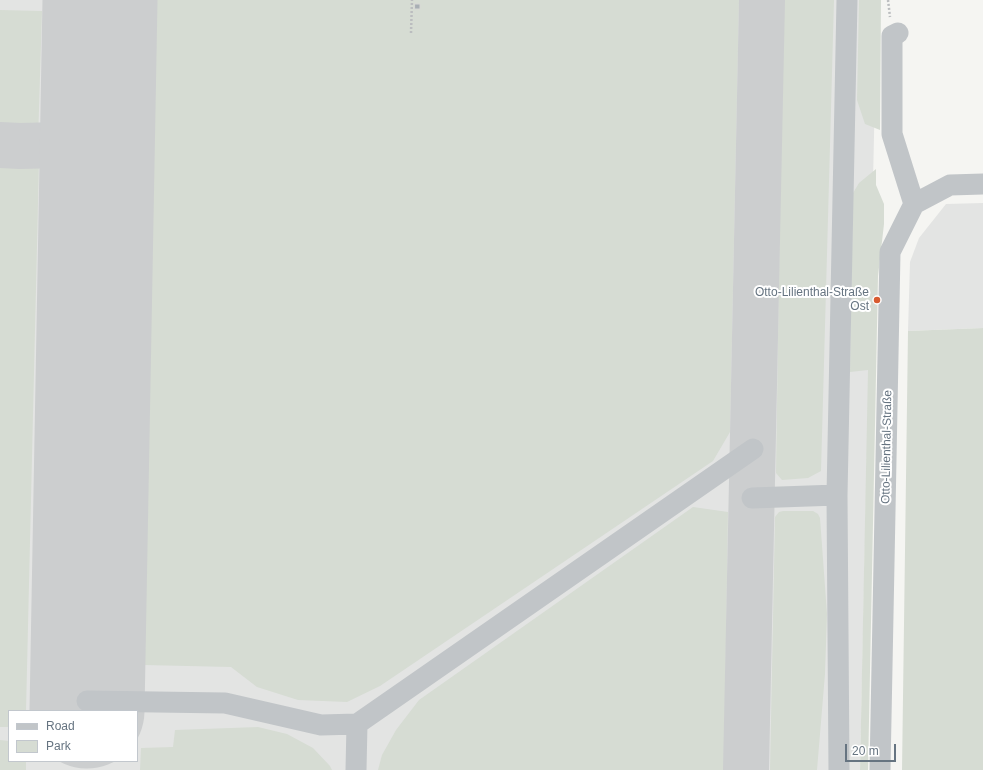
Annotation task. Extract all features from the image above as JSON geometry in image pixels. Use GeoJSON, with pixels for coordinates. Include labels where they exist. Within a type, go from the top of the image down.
{"type":"FeatureCollection","features":[{"type":"Feature","properties":{"kind":"street"},"geometry":{"type":"LineString","coordinates":[[839,770],[837,495],[847,0]]}},
{"type":"Feature","properties":{"kind":"street"},"geometry":{"type":"LineString","coordinates":[[898,33],[892,36],[892,134],[914,204],[950,185],[983,184]]}},
{"type":"Feature","properties":{"kind":"street","name":"Otto-Lilienthal-Straße"},"geometry":{"type":"LineString","coordinates":[[880,770],[890,252],[914,204]]}},
{"type":"Feature","properties":{"kind":"street"},"geometry":{"type":"LineString","coordinates":[[87,701],[225,703],[321,725],[357,724],[753,449]]}},
{"type":"Feature","properties":{"kind":"street"},"geometry":{"type":"LineString","coordinates":[[752,498],[837,495]]}},
{"type":"Feature","properties":{"kind":"street"},"geometry":{"type":"LineString","coordinates":[[356,770],[357,724]]}},
{"type":"Feature","properties":{"kind":"path"},"geometry":{"type":"LineString","coordinates":[[411,33],[412,0]]}},
{"type":"Feature","properties":{"kind":"shaded area"},"geometry":{"type":"Polygon","coordinates":[[[0,0],[877,0],[860,770],[0,770],[0,0]]]}},
{"type":"Feature","properties":{"kind":"shaded area"},"geometry":{"type":"Polygon","coordinates":[[[983,203],[983,328],[908,331],[910,262],[919,238],[946,204],[983,203]]]}},
{"type":"Feature","properties":{"kind":"green space"},"geometry":{"type":"Polygon","coordinates":[[[155,0],[739,0],[730,432],[713,461],[380,686],[347,702],[298,700],[257,687],[231,667],[144,665],[155,0]]]}},
{"type":"Feature","properties":{"kind":"green space"},"geometry":{"type":"Polygon","coordinates":[[[783,0],[834,0],[821,471],[808,478],[782,480],[776,473],[783,0]]]}},
{"type":"Feature","properties":{"kind":"green space"},"geometry":{"type":"Polygon","coordinates":[[[859,0],[881,0],[880,130],[865,124],[857,100],[859,0]]]}},
{"type":"Feature","properties":{"kind":"green space"},"geometry":{"type":"Polygon","coordinates":[[[0,10],[42,11],[38,142],[0,146],[0,10]]]}},
{"type":"Feature","properties":{"kind":"green space"},"geometry":{"type":"Polygon","coordinates":[[[0,160],[39,161],[26,710],[8,710],[8,727],[0,727],[0,160]]]}},
{"type":"Feature","properties":{"kind":"green space"},"geometry":{"type":"Polygon","coordinates":[[[876,169],[876,185],[884,204],[884,224],[878,276],[868,770],[860,770],[868,370],[850,372],[853,193],[859,183],[876,169]]]}},
{"type":"Feature","properties":{"kind":"green space"},"geometry":{"type":"Polygon","coordinates":[[[983,328],[983,770],[902,770],[908,331],[983,328]]]}},
{"type":"Feature","properties":{"kind":"green space"},"geometry":{"type":"Polygon","coordinates":[[[693,507],[728,512],[724,770],[378,770],[382,755],[396,730],[419,700],[693,507]]]}},
{"type":"Feature","properties":{"kind":"green space"},"geometry":{"type":"Polygon","coordinates":[[[813,511],[818,514],[820,518],[827,614],[825,674],[817,770],[770,770],[775,517],[779,512],[813,511]]]}},
{"type":"Feature","properties":{"kind":"green space"},"geometry":{"type":"Polygon","coordinates":[[[258,727],[287,734],[313,748],[332,770],[140,770],[141,748],[173,747],[175,730],[258,727]]]}},
{"type":"Feature","properties":{"kind":"green space"},"geometry":{"type":"Polygon","coordinates":[[[0,740],[8,741],[8,762],[26,762],[26,770],[0,770],[0,740]]]}},
{"type":"Feature","properties":{"kind":"building"},"geometry":{"type":"Polygon","coordinates":[[[415,4],[420,4],[420,9],[415,9],[415,4]]]}},
{"type":"Feature","properties":{"kind":"taxiway"},"geometry":{"type":"LineString","coordinates":[[746,770],[762,0]]}},
{"type":"Feature","properties":{"kind":"taxiway"},"geometry":{"type":"LineString","coordinates":[[0,145],[20,146],[98,144]]}},
{"type":"Feature","properties":{"kind":"runway"},"geometry":{"type":"LineString","coordinates":[[87,710],[100,0]]}},
{"type":"Feature","properties":{"kind":"place","name":"Otto-Lilienthal-Straße Ost"},"geometry":{"type":"Point","coordinates":[877,300]}}]}
